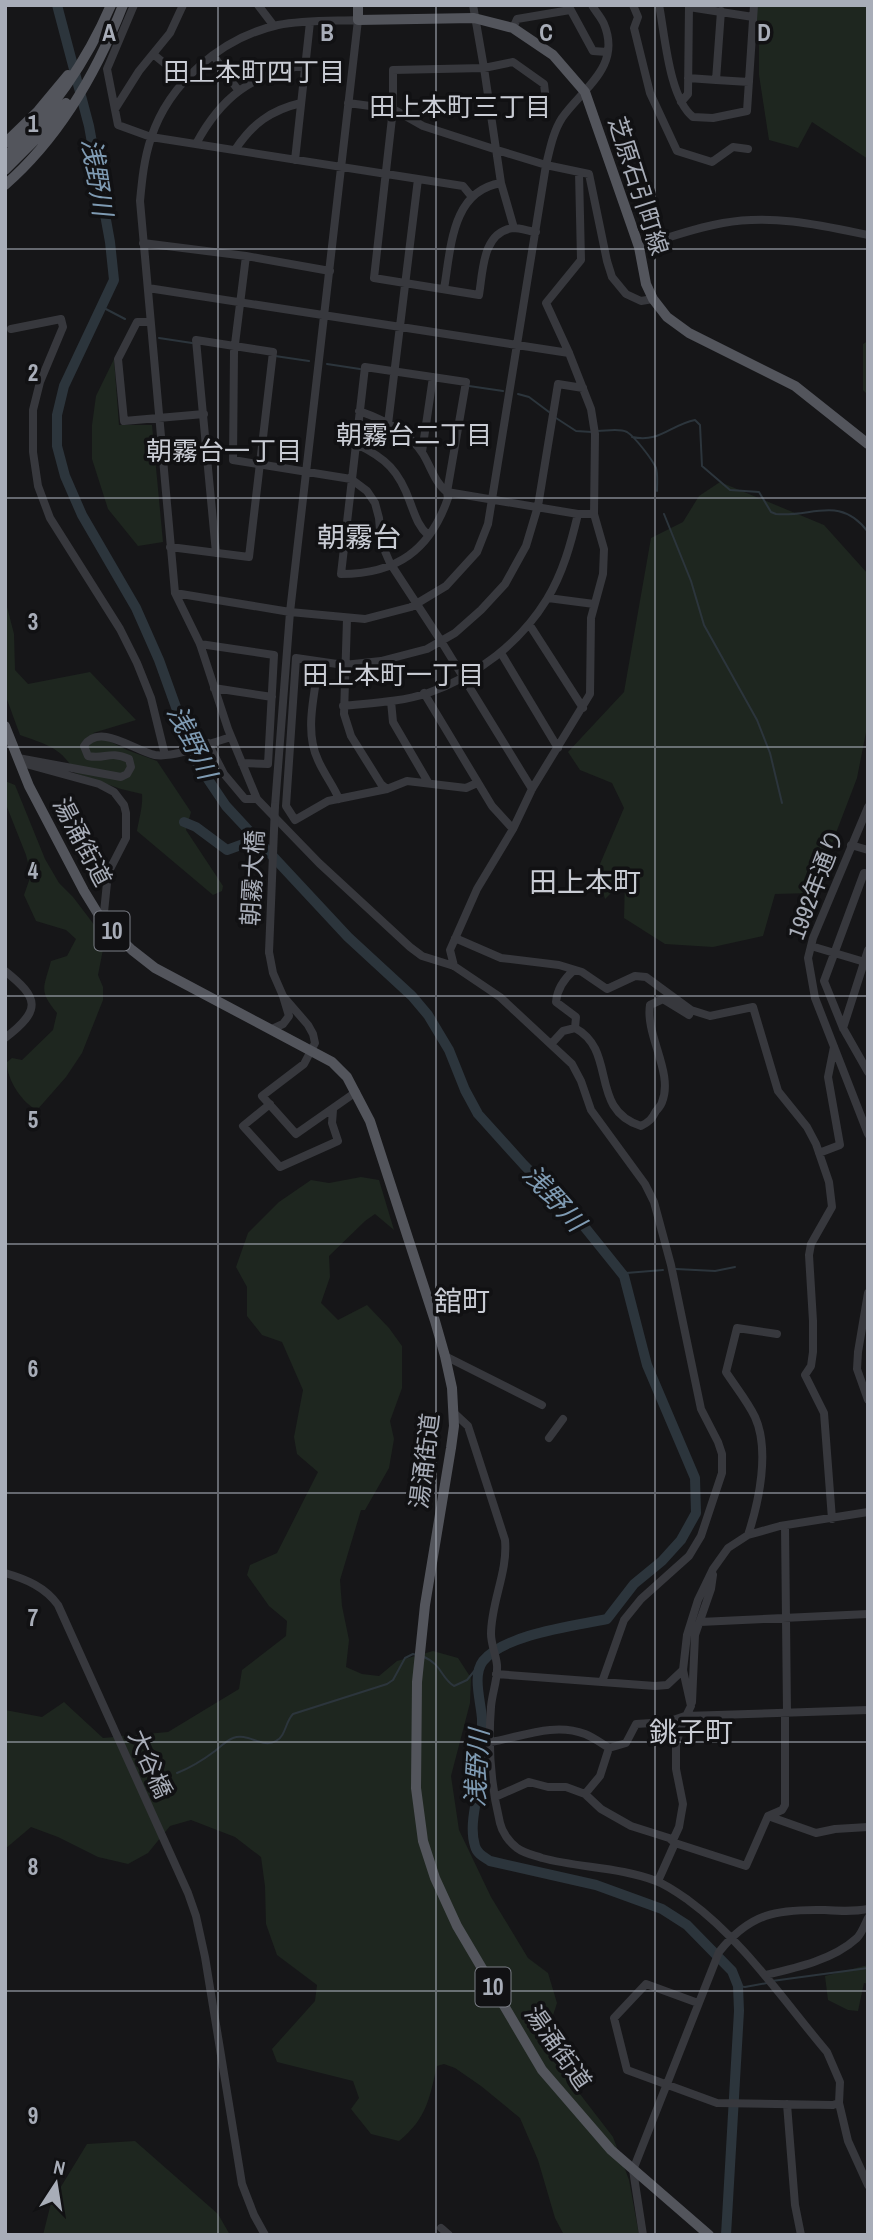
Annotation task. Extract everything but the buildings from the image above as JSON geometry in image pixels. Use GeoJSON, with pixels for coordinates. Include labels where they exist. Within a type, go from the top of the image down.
{"type":"FeatureCollection","features":[{"type":"Feature","properties":{"kind":"main road"},"geometry":{"type":"LineString","coordinates":[[5,157],[27,136],[55,97],[89,47],[110,5]]}},
{"type":"Feature","properties":{"kind":"main road"},"geometry":{"type":"LineString","coordinates":[[5,185],[19,172],[61,117],[114,31],[123,5]]}},
{"type":"Feature","properties":{"kind":"main road"},"geometry":{"type":"LineString","coordinates":[[358,5],[358,20]]}},
{"type":"Feature","properties":{"kind":"main road","name":"芝原石引町線"},"geometry":{"type":"LineString","coordinates":[[358,20],[474,18],[513,28],[553,55],[584,92],[639,247],[646,284],[653,299],[667,317],[689,333],[795,386],[868,444]]}},
{"type":"Feature","properties":{"kind":"main road"},"geometry":{"type":"LineString","coordinates":[[5,143],[55,97]]}},
{"type":"Feature","properties":{"kind":"main road"},"geometry":{"type":"LineString","coordinates":[[5,170],[61,117]]}},
{"type":"Feature","properties":{"kind":"main road","name":"湯涌街道"},"geometry":{"type":"LineString","coordinates":[[5,726],[29,786],[103,922],[155,968],[332,1062],[347,1077],[356,1092],[373,1129],[445,1356],[452,1388],[454,1413],[451,1448],[418,1672],[416,1788],[423,1841],[435,1878],[457,1926],[542,2070],[611,2150],[709,2235]]}},
{"type":"Feature","properties":{"kind":"street"},"geometry":{"type":"LineString","coordinates":[[134,5],[107,69],[118,125],[151,137],[463,186],[472,197]]}},
{"type":"Feature","properties":{"kind":"street"},"geometry":{"type":"LineString","coordinates":[[115,109],[139,71],[170,33],[183,5]]}},
{"type":"Feature","properties":{"kind":"street"},"geometry":{"type":"LineString","coordinates":[[258,5],[274,26]]}},
{"type":"Feature","properties":{"kind":"street"},"geometry":{"type":"LineString","coordinates":[[473,5],[501,183],[514,228]]}},
{"type":"Feature","properties":{"kind":"street"},"geometry":{"type":"LineString","coordinates":[[175,593],[290,612],[365,620],[416,605],[446,586],[477,552],[488,524],[493,498],[546,165],[561,120],[596,80],[607,52],[607,36],[603,22],[592,5]]}},
{"type":"Feature","properties":{"kind":"street"},"geometry":{"type":"LineString","coordinates":[[633,5],[638,17],[634,28],[650,93],[677,151],[712,162],[733,147],[748,149]]}},
{"type":"Feature","properties":{"kind":"street"},"geometry":{"type":"LineString","coordinates":[[659,5],[671,70],[681,102],[693,117],[704,119],[747,111],[754,5]]}},
{"type":"Feature","properties":{"kind":"street"},"geometry":{"type":"LineString","coordinates":[[681,102],[688,93],[689,6],[753,17]]}},
{"type":"Feature","properties":{"kind":"street"},"geometry":{"type":"LineString","coordinates":[[513,28],[517,19],[569,8],[593,51],[607,52]]}},
{"type":"Feature","properties":{"kind":"street"},"geometry":{"type":"LineString","coordinates":[[716,80],[721,11]]}},
{"type":"Feature","properties":{"kind":"street"},"geometry":{"type":"LineString","coordinates":[[358,20],[274,26],[238,39],[213,55],[185,80],[163,111],[151,137],[142,171],[143,243],[175,593],[200,644],[231,737],[257,799],[319,863],[410,947],[422,956],[454,966],[500,997],[572,1063],[598,1121],[645,1184],[654,1202],[671,1265],[701,1409],[722,1454],[722,1473],[701,1536],[689,1556],[641,1599],[624,1620],[602,1682]]}},
{"type":"Feature","properties":{"kind":"street","name":"朝霧大橋"},"geometry":{"type":"LineString","coordinates":[[283,996],[273,973],[269,952],[275,806],[290,612],[358,20]]}},
{"type":"Feature","properties":{"kind":"street"},"geometry":{"type":"LineString","coordinates":[[295,160],[310,22]]}},
{"type":"Feature","properties":{"kind":"street"},"geometry":{"type":"LineString","coordinates":[[153,54],[185,80]]}},
{"type":"Feature","properties":{"kind":"street"},"geometry":{"type":"LineString","coordinates":[[213,55],[238,90]]}},
{"type":"Feature","properties":{"kind":"street"},"geometry":{"type":"LineString","coordinates":[[536,232],[514,228],[493,237],[486,252],[479,295],[374,278],[393,109],[393,70],[484,68],[513,62],[544,84],[546,101]]}},
{"type":"Feature","properties":{"kind":"street"},"geometry":{"type":"LineString","coordinates":[[196,144],[208,122],[238,90],[254,80],[305,65]]}},
{"type":"Feature","properties":{"kind":"street"},"geometry":{"type":"LineString","coordinates":[[688,78],[749,82]]}},
{"type":"Feature","properties":{"kind":"street"},"geometry":{"type":"LineString","coordinates":[[235,150],[264,117],[284,107],[301,103]]}},
{"type":"Feature","properties":{"kind":"street"},"geometry":{"type":"LineString","coordinates":[[348,103],[393,109],[423,126],[546,165],[589,174],[612,277],[626,294],[641,301],[653,299]]}},
{"type":"Feature","properties":{"kind":"street"},"geometry":{"type":"LineString","coordinates":[[454,966],[450,950],[477,889],[513,829],[532,789],[590,694],[590,634],[594,604],[603,574],[604,549],[594,514],[594,432],[591,409],[546,303],[581,260],[579,172]]}},
{"type":"Feature","properties":{"kind":"street"},"geometry":{"type":"LineString","coordinates":[[388,424],[418,179]]}},
{"type":"Feature","properties":{"kind":"street"},"geometry":{"type":"LineString","coordinates":[[444,289],[461,209],[472,197],[492,185],[501,183]]}},
{"type":"Feature","properties":{"kind":"street"},"geometry":{"type":"LineString","coordinates":[[639,247],[700,228],[749,220],[804,222],[868,235]]}},
{"type":"Feature","properties":{"kind":"street"},"geometry":{"type":"LineString","coordinates":[[143,243],[330,271]]}},
{"type":"Feature","properties":{"kind":"street"},"geometry":{"type":"LineString","coordinates":[[246,257],[234,346],[233,460],[351,479],[367,491],[375,503],[381,542],[392,566],[532,789]]}},
{"type":"Feature","properties":{"kind":"street"},"geometry":{"type":"LineString","coordinates":[[148,288],[569,353]]}},
{"type":"Feature","properties":{"kind":"street"},"geometry":{"type":"LineString","coordinates":[[11,329],[61,319],[63,327],[40,382],[33,411],[36,474],[50,517],[120,629],[137,663],[169,755]]}},
{"type":"Feature","properties":{"kind":"street"},"geometry":{"type":"LineString","coordinates":[[150,321],[137,322],[118,359],[124,421],[204,414]]}},
{"type":"Feature","properties":{"kind":"street"},"geometry":{"type":"LineString","coordinates":[[170,547],[216,554],[250,557],[273,352],[197,340],[216,554]]}},
{"type":"Feature","properties":{"kind":"street"},"geometry":{"type":"LineString","coordinates":[[365,367],[396,371],[466,382],[448,498],[434,531],[420,547],[392,566],[359,574],[341,573],[365,367]]}},
{"type":"Feature","properties":{"kind":"street"},"geometry":{"type":"LineString","coordinates":[[422,452],[433,377]]}},
{"type":"Feature","properties":{"kind":"street"},"geometry":{"type":"LineString","coordinates":[[478,783],[466,788],[407,781],[387,789],[328,801],[295,820],[286,806],[296,658],[344,665],[381,661],[426,649],[455,633],[473,618],[505,584],[526,546],[538,506],[558,384],[583,388]]}},
{"type":"Feature","properties":{"kind":"street"},"geometry":{"type":"LineString","coordinates":[[359,411],[376,416],[408,437],[422,452],[441,487],[447,492],[578,514],[594,514]]}},
{"type":"Feature","properties":{"kind":"street"},"geometry":{"type":"LineString","coordinates":[[356,444],[388,463],[401,482],[421,528],[428,535]]}},
{"type":"Feature","properties":{"kind":"street"},"geometry":{"type":"LineString","coordinates":[[343,706],[425,694],[462,678],[501,653],[529,624],[548,598],[570,547],[578,514]]}},
{"type":"Feature","properties":{"kind":"street"},"geometry":{"type":"LineString","coordinates":[[548,598],[594,604]]}},
{"type":"Feature","properties":{"kind":"street"},"geometry":{"type":"LineString","coordinates":[[346,619],[343,706],[351,736],[381,784],[387,789]]}},
{"type":"Feature","properties":{"kind":"street"},"geometry":{"type":"LineString","coordinates":[[529,624],[583,708]]}},
{"type":"Feature","properties":{"kind":"street"},"geometry":{"type":"LineString","coordinates":[[200,644],[274,655],[268,764],[242,763]]}},
{"type":"Feature","properties":{"kind":"street"},"geometry":{"type":"LineString","coordinates":[[501,653],[558,748]]}},
{"type":"Feature","properties":{"kind":"street"},"geometry":{"type":"LineString","coordinates":[[318,662],[312,713],[312,743],[317,759],[339,799]]}},
{"type":"Feature","properties":{"kind":"street"},"geometry":{"type":"LineString","coordinates":[[214,688],[272,697]]}},
{"type":"Feature","properties":{"kind":"street"},"geometry":{"type":"LineString","coordinates":[[425,694],[492,806],[513,829]]}},
{"type":"Feature","properties":{"kind":"street"},"geometry":{"type":"LineString","coordinates":[[391,701],[393,722],[428,782]]}},
{"type":"Feature","properties":{"kind":"street"},"geometry":{"type":"LineString","coordinates":[[19,760],[102,772],[116,778],[127,774],[131,767],[130,759],[118,754],[96,758],[88,756],[84,746],[87,741],[94,737],[116,739],[137,750],[169,755],[231,737]]}},
{"type":"Feature","properties":{"kind":"street"},"geometry":{"type":"LineString","coordinates":[[207,744],[225,774],[246,799],[257,799]]}},
{"type":"Feature","properties":{"kind":"street"},"geometry":{"type":"LineString","coordinates":[[19,760],[99,784],[114,792],[124,805],[127,813],[127,838],[108,873],[103,922]]}},
{"type":"Feature","properties":{"kind":"street","name":"1992年通り"},"geometry":{"type":"LineString","coordinates":[[868,807],[808,958],[811,982],[868,1134]]}},
{"type":"Feature","properties":{"kind":"street"},"geometry":{"type":"LineString","coordinates":[[851,845],[868,850]]}},
{"type":"Feature","properties":{"kind":"street"},"geometry":{"type":"LineString","coordinates":[[867,1068],[844,1028],[824,981],[832,953],[864,873],[868,874]]}},
{"type":"Feature","properties":{"kind":"street"},"geometry":{"type":"LineString","coordinates":[[455,938],[501,958],[559,965],[582,972],[607,989],[635,976],[646,977],[691,1010],[710,1016],[753,1007],[778,1091],[807,1127],[830,1182],[832,1207],[811,1244],[808,1255],[813,1352],[811,1366],[805,1376],[824,1413],[832,1519]]}},
{"type":"Feature","properties":{"kind":"street"},"geometry":{"type":"LineString","coordinates":[[811,946],[866,963]]}},
{"type":"Feature","properties":{"kind":"street"},"geometry":{"type":"LineString","coordinates":[[844,1028],[868,950]]}},
{"type":"Feature","properties":{"kind":"street"},"geometry":{"type":"LineString","coordinates":[[574,970],[567,976],[556,996],[556,1002],[576,1017],[575,1028]]}},
{"type":"Feature","properties":{"kind":"street"},"geometry":{"type":"LineString","coordinates":[[5,971],[26,988],[32,1003],[27,1018],[5,1038]]}},
{"type":"Feature","properties":{"kind":"street"},"geometry":{"type":"LineString","coordinates":[[272,1029],[283,1024],[289,1016],[283,996]]}},
{"type":"Feature","properties":{"kind":"street"},"geometry":{"type":"LineString","coordinates":[[283,996],[313,1034],[314,1043],[304,1064],[262,1096],[296,1133],[356,1092]]}},
{"type":"Feature","properties":{"kind":"street"},"geometry":{"type":"LineString","coordinates":[[552,1044],[563,1031],[575,1028],[585,1033],[603,1064],[605,1087],[615,1111],[641,1126],[654,1117],[665,1091],[648,1016],[650,1005],[663,999],[688,1015],[691,1010]]}},
{"type":"Feature","properties":{"kind":"street"},"geometry":{"type":"LineString","coordinates":[[819,1153],[840,1145],[828,1077],[834,1047]]}},
{"type":"Feature","properties":{"kind":"street"},"geometry":{"type":"LineString","coordinates":[[270,1104],[243,1126],[280,1167],[338,1141],[332,1124],[333,1110]]}},
{"type":"Feature","properties":{"kind":"street"},"geometry":{"type":"LineString","coordinates":[[868,1293],[857,1369],[868,1400]]}},
{"type":"Feature","properties":{"kind":"street"},"geometry":{"type":"LineString","coordinates":[[748,1535],[760,1493],[760,1431],[754,1415],[726,1372],[737,1328],[777,1334]]}},
{"type":"Feature","properties":{"kind":"street"},"geometry":{"type":"LineString","coordinates":[[445,1356],[542,1405]]}},
{"type":"Feature","properties":{"kind":"street"},"geometry":{"type":"LineString","coordinates":[[454,1413],[468,1426],[505,1540],[507,1556],[491,1634],[497,1664],[491,1709],[491,1742],[495,1797],[500,1825],[505,1835],[517,1848],[527,1853],[558,1862],[613,1870],[657,1881],[701,1910],[730,1937],[827,2052],[839,2082],[839,2103],[848,2141],[868,2185]]}},
{"type":"Feature","properties":{"kind":"street"},"geometry":{"type":"LineString","coordinates":[[549,1438],[564,1419]]}},
{"type":"Feature","properties":{"kind":"street"},"geometry":{"type":"LineString","coordinates":[[691,1706],[684,1670],[687,1635],[698,1600],[713,1569],[728,1548],[748,1535],[868,1512]]}},
{"type":"Feature","properties":{"kind":"street"},"geometry":{"type":"LineString","coordinates":[[495,1797],[529,1783],[566,1787],[586,1794],[601,1809],[631,1826],[746,1866],[768,1816],[782,1810],[785,1805],[785,1526]]}},
{"type":"Feature","properties":{"kind":"street"},"geometry":{"type":"LineString","coordinates":[[657,1881],[679,1827],[683,1804],[676,1769],[676,1745],[694,1698],[692,1667],[695,1635],[711,1589],[713,1569]]}},
{"type":"Feature","properties":{"kind":"street","name":"大谷橋"},"geometry":{"type":"LineString","coordinates":[[5,1573],[30,1582],[56,1602],[196,1916],[242,2184],[265,2235]]}},
{"type":"Feature","properties":{"kind":"street"},"geometry":{"type":"LineString","coordinates":[[700,1622],[868,1614]]}},
{"type":"Feature","properties":{"kind":"street"},"geometry":{"type":"LineString","coordinates":[[496,1674],[661,1686],[667,1685],[684,1670]]}},
{"type":"Feature","properties":{"kind":"street"},"geometry":{"type":"LineString","coordinates":[[491,1742],[523,1734],[567,1730],[586,1734],[609,1748],[626,1743],[636,1724],[667,1722],[685,1716],[868,1710]]}},
{"type":"Feature","properties":{"kind":"street"},"geometry":{"type":"LineString","coordinates":[[586,1794],[600,1776],[609,1748]]}},
{"type":"Feature","properties":{"kind":"street"},"geometry":{"type":"LineString","coordinates":[[768,1816],[816,1833],[868,1827]]}},
{"type":"Feature","properties":{"kind":"street"},"geometry":{"type":"LineString","coordinates":[[643,2235],[632,2170],[719,1952],[730,1937],[754,1920],[772,1913],[789,1910],[856,1912],[868,1909]]}},
{"type":"Feature","properties":{"kind":"street"},"geometry":{"type":"LineString","coordinates":[[768,1980],[820,1959],[864,1936],[868,1918]]}},
{"type":"Feature","properties":{"kind":"street"},"geometry":{"type":"LineString","coordinates":[[698,2003],[646,1984],[614,2018],[627,2070],[718,2104],[839,2103]]}},
{"type":"Feature","properties":{"kind":"street"},"geometry":{"type":"LineString","coordinates":[[787,2104],[795,2205],[802,2235]]}},
{"type":"Feature","properties":{"kind":"street"},"geometry":{"type":"LineString","coordinates":[[441,2228],[449,2235]]}},
{"type":"Feature","properties":{"kind":"shaded area"},"geometry":{"type":"Polygon","coordinates":[[[758,5],[868,5],[868,159],[812,122],[798,148],[769,140],[759,75],[759,46],[753,21],[758,5]]]}},
{"type":"Feature","properties":{"kind":"shaded area"},"geometry":{"type":"Polygon","coordinates":[[[868,341],[868,395],[863,390],[863,344],[868,341]]]}},
{"type":"Feature","properties":{"kind":"shaded area"},"geometry":{"type":"Polygon","coordinates":[[[114,359],[119,425],[152,425],[163,542],[138,546],[108,509],[92,459],[92,425],[96,396],[114,359]]]}},
{"type":"Feature","properties":{"kind":"shaded area"},"geometry":{"type":"Polygon","coordinates":[[[720,482],[824,525],[868,574],[868,722],[857,778],[813,893],[775,894],[763,936],[713,947],[665,944],[624,918],[625,879],[605,899],[597,871],[624,808],[612,783],[580,770],[568,752],[624,692],[651,538],[683,522],[699,496],[720,482]]]}},
{"type":"Feature","properties":{"kind":"shaded area"},"geometry":{"type":"Polygon","coordinates":[[[5,599],[14,634],[15,670],[28,684],[90,672],[136,720],[93,733],[157,761],[191,812],[186,830],[223,886],[222,891],[213,895],[137,831],[142,794],[75,773],[59,752],[20,735],[5,694],[5,599]]]}},
{"type":"Feature","properties":{"kind":"shaded area"},"geometry":{"type":"Polygon","coordinates":[[[5,781],[15,785],[45,859],[59,883],[105,939],[98,975],[103,987],[103,1000],[82,1053],[66,1077],[37,1110],[26,1102],[16,1089],[9,1075],[7,1062],[12,1058],[22,1060],[53,1030],[57,1013],[45,994],[46,977],[51,961],[67,956],[76,939],[66,930],[36,921],[24,895],[31,875],[5,802],[5,781]]]}},
{"type":"Feature","properties":{"kind":"shaded area"},"geometry":{"type":"Polygon","coordinates":[[[361,1177],[379,1180],[394,1230],[375,1214],[329,1256],[330,1277],[321,1303],[338,1320],[367,1305],[389,1328],[402,1346],[402,1388],[390,1421],[394,1439],[389,1468],[365,1510],[361,1510],[340,1580],[349,1640],[346,1667],[362,1674],[379,1676],[397,1661],[433,1651],[458,1658],[471,1678],[470,1703],[451,1776],[459,1830],[491,1897],[528,1958],[548,1973],[557,2003],[543,2046],[613,2137],[629,2180],[639,2235],[564,2235],[555,2218],[538,2160],[520,2118],[455,2068],[444,2064],[437,2066],[429,2098],[421,2116],[399,2141],[371,2134],[351,2109],[359,2098],[353,2081],[277,2062],[272,2049],[315,2001],[317,1985],[277,1955],[266,1924],[261,1857],[235,1837],[191,1820],[170,1826],[148,1853],[128,1864],[98,1857],[31,1827],[5,1849],[5,1710],[42,1717],[64,1702],[103,1738],[168,1732],[239,1689],[242,1670],[286,1636],[287,1621],[269,1606],[247,1575],[250,1565],[277,1553],[318,1472],[297,1454],[294,1437],[303,1390],[282,1342],[262,1335],[247,1316],[247,1287],[236,1267],[248,1233],[279,1202],[311,1180],[329,1183],[361,1177]]]}},
{"type":"Feature","properties":{"kind":"shaded area"},"geometry":{"type":"Polygon","coordinates":[[[868,1965],[868,1984],[864,1983],[858,2011],[848,2010],[828,2000],[825,1976],[868,1965]]]}},
{"type":"Feature","properties":{"kind":"shaded area"},"geometry":{"type":"Polygon","coordinates":[[[135,2141],[218,2214],[230,2235],[43,2235],[51,2203],[87,2144],[135,2141]]]}},
{"type":"Feature","properties":{"kind":"waterway","name":"浅野川"},"geometry":{"type":"LineString","coordinates":[[57,5],[89,126],[110,242],[114,280],[64,386],[57,415],[57,446],[65,476],[82,515],[136,608],[159,660],[195,760],[226,806],[348,937],[412,996],[428,1015],[449,1050],[478,1114],[583,1225],[624,1276],[647,1365],[695,1478],[696,1513],[681,1540],[662,1561],[634,1584],[607,1619],[523,1638],[493,1652],[483,1661],[478,1674],[482,1719],[481,1759],[473,1837],[476,1849],[490,1861],[596,1885],[662,1909],[687,1925],[732,1971],[738,1986],[739,2011],[726,2235]]}},
{"type":"Feature","properties":{"kind":"waterway"},"geometry":{"type":"LineString","coordinates":[[102,307],[125,319]]}},
{"type":"Feature","properties":{"kind":"waterway"},"geometry":{"type":"LineString","coordinates":[[159,338],[192,343]]}},
{"type":"Feature","properties":{"kind":"waterway"},"geometry":{"type":"LineString","coordinates":[[275,356],[309,361]]}},
{"type":"Feature","properties":{"kind":"waterway"},"geometry":{"type":"LineString","coordinates":[[327,364],[360,369]]}},
{"type":"Feature","properties":{"kind":"waterway"},"geometry":{"type":"LineString","coordinates":[[469,386],[503,391]]}},
{"type":"Feature","properties":{"kind":"waterway"},"geometry":{"type":"LineString","coordinates":[[518,394],[529,397],[549,412]]}},
{"type":"Feature","properties":{"kind":"waterway"},"geometry":{"type":"LineString","coordinates":[[556,418],[576,431],[592,432]]}},
{"type":"Feature","properties":{"kind":"waterway"},"geometry":{"type":"LineString","coordinates":[[632,437],[658,436],[695,420],[700,425],[702,466],[730,490],[759,492],[771,512],[776,514],[825,510],[847,514],[868,532]]}},
{"type":"Feature","properties":{"kind":"waterway"},"geometry":{"type":"LineString","coordinates":[[598,431],[624,431],[634,438],[656,468],[657,491]]}},
{"type":"Feature","properties":{"kind":"waterway"},"geometry":{"type":"LineString","coordinates":[[664,514],[691,581],[704,625],[757,720],[770,753],[782,803]]}},
{"type":"Feature","properties":{"kind":"waterway"},"geometry":{"type":"LineString","coordinates":[[184,822],[196,827],[227,850],[257,839]]}},
{"type":"Feature","properties":{"kind":"waterway"},"geometry":{"type":"LineString","coordinates":[[676,1269],[715,1271],[735,1267]]}},
{"type":"Feature","properties":{"kind":"waterway"},"geometry":{"type":"LineString","coordinates":[[624,1276],[626,1273],[663,1270]]}},
{"type":"Feature","properties":{"kind":"waterway"},"geometry":{"type":"LineString","coordinates":[[177,1773],[201,1761],[233,1738],[244,1737],[265,1743],[276,1741],[282,1736],[293,1714],[387,1684],[393,1680],[405,1658],[417,1655]]}},
{"type":"Feature","properties":{"kind":"waterway"},"geometry":{"type":"LineString","coordinates":[[422,1656],[434,1663],[454,1686],[467,1680],[480,1664]]}},
{"type":"Feature","properties":{"kind":"waterway"},"geometry":{"type":"LineString","coordinates":[[772,1981],[868,1968]]}},
{"type":"Feature","properties":{"kind":"waterway"},"geometry":{"type":"LineString","coordinates":[[738,1986],[767,1983]]}},
{"type":"Feature","properties":{"kind":"district","name":"田上本町四丁目"},"geometry":{"type":"Point","coordinates":[254,72]}},
{"type":"Feature","properties":{"kind":"district","name":"田上本町三丁目"},"geometry":{"type":"Point","coordinates":[460,107]}},
{"type":"Feature","properties":{"kind":"district","name":"朝霧台二丁目"},"geometry":{"type":"Point","coordinates":[414,435]}},
{"type":"Feature","properties":{"kind":"district","name":"朝霧台一丁目"},"geometry":{"type":"Point","coordinates":[224,451]}},
{"type":"Feature","properties":{"kind":"district","name":"朝霧台"},"geometry":{"type":"Point","coordinates":[359,537]}},
{"type":"Feature","properties":{"kind":"district","name":"田上本町一丁目"},"geometry":{"type":"Point","coordinates":[393,675]}},
{"type":"Feature","properties":{"kind":"district","name":"田上本町"},"geometry":{"type":"Point","coordinates":[585,882]}},
{"type":"Feature","properties":{"kind":"district","name":"舘町"},"geometry":{"type":"Point","coordinates":[462,1301]}},
{"type":"Feature","properties":{"kind":"district","name":"銚子町"},"geometry":{"type":"Point","coordinates":[691,1732]}}]}
